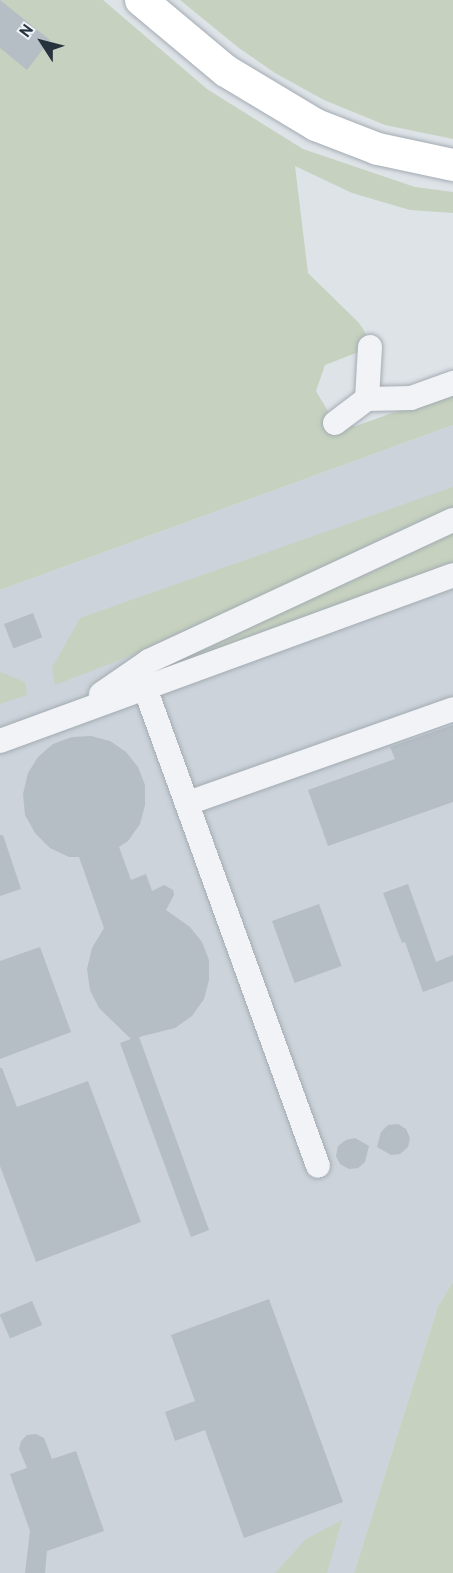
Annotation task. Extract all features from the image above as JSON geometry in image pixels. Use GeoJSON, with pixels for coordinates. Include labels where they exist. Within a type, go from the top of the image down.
{"type":"FeatureCollection","features":[{"type":"Feature","properties":{"kind":"main road"},"geometry":{"type":"LineString","coordinates":[[141,0],[226,71],[316,125],[378,149],[453,165]]}},
{"type":"Feature","properties":{"kind":"lane"},"geometry":{"type":"LineString","coordinates":[[367,399],[370,348]]}},
{"type":"Feature","properties":{"kind":"lane"},"geometry":{"type":"LineString","coordinates":[[335,423],[367,399],[411,398],[453,382]]}},
{"type":"Feature","properties":{"kind":"lane"},"geometry":{"type":"LineString","coordinates":[[75,713],[149,661],[453,520]]}},
{"type":"Feature","properties":{"kind":"lane"},"geometry":{"type":"LineString","coordinates":[[0,741],[453,575]]}},
{"type":"Feature","properties":{"kind":"lane"},"geometry":{"type":"LineString","coordinates":[[144,688],[188,802],[318,1166]]}},
{"type":"Feature","properties":{"kind":"lane"},"geometry":{"type":"LineString","coordinates":[[188,802],[453,709]]}},
{"type":"Feature","properties":{"kind":"shaded area"},"geometry":{"type":"Polygon","coordinates":[[[453,425],[453,1282],[438,1306],[354,1573],[0,1573],[0,590],[453,425]]]}},
{"type":"Feature","properties":{"kind":"green space"},"geometry":{"type":"Polygon","coordinates":[[[0,0],[103,0],[207,89],[303,149],[415,187],[453,192],[453,213],[410,210],[352,193],[295,166],[308,273],[359,323],[374,346],[325,365],[316,391],[335,423],[356,426],[453,391],[453,425],[0,590],[0,0]]]}},
{"type":"Feature","properties":{"kind":"green space"},"geometry":{"type":"Polygon","coordinates":[[[180,0],[453,0],[453,139],[385,125],[324,100],[275,73],[239,48],[180,0]]]}},
{"type":"Feature","properties":{"kind":"green space"},"geometry":{"type":"Polygon","coordinates":[[[453,487],[453,507],[140,652],[55,685],[52,668],[80,618],[453,487]]]}},
{"type":"Feature","properties":{"kind":"green space"},"geometry":{"type":"Polygon","coordinates":[[[453,532],[453,563],[155,675],[153,668],[453,532]]]}},
{"type":"Feature","properties":{"kind":"green space"},"geometry":{"type":"Polygon","coordinates":[[[0,672],[25,682],[27,695],[0,704],[0,672]]]}},
{"type":"Feature","properties":{"kind":"green space"},"geometry":{"type":"Polygon","coordinates":[[[453,1282],[453,1573],[354,1573],[438,1306],[453,1282]]]}},
{"type":"Feature","properties":{"kind":"green space"},"geometry":{"type":"Polygon","coordinates":[[[342,1520],[327,1573],[275,1573],[306,1539],[342,1520]]]}},
{"type":"Feature","properties":{"kind":"building"},"geometry":{"type":"Polygon","coordinates":[[[0,0],[50,40],[27,70],[0,48],[0,0]]]}},
{"type":"Feature","properties":{"kind":"building"},"geometry":{"type":"Polygon","coordinates":[[[33,613],[42,637],[13,648],[4,624],[33,613]]]}},
{"type":"Feature","properties":{"kind":"building"},"geometry":{"type":"Polygon","coordinates":[[[453,725],[453,802],[328,846],[308,790],[395,759],[390,747],[453,725]]]}},
{"type":"Feature","properties":{"kind":"building"},"geometry":{"type":"Polygon","coordinates":[[[91,736],[110,741],[126,752],[138,767],[145,785],[145,805],[140,824],[128,841],[119,847],[131,880],[146,874],[152,891],[164,885],[173,890],[174,895],[166,910],[190,927],[202,942],[209,960],[209,980],[204,999],[192,1016],[175,1028],[139,1037],[209,1230],[191,1237],[120,1043],[131,1039],[99,1008],[90,990],[87,969],[92,948],[104,928],[79,857],[69,857],[50,848],[35,833],[25,815],[23,794],[28,773],[38,757],[53,744],[72,737],[91,736]]]}},
{"type":"Feature","properties":{"kind":"building"},"geometry":{"type":"Polygon","coordinates":[[[0,835],[3,835],[21,889],[0,896],[0,835]]]}},
{"type":"Feature","properties":{"kind":"building"},"geometry":{"type":"Polygon","coordinates":[[[408,884],[436,962],[453,955],[453,981],[423,992],[405,942],[402,943],[383,893],[408,884]]]}},
{"type":"Feature","properties":{"kind":"building"},"geometry":{"type":"Polygon","coordinates":[[[319,904],[342,966],[295,983],[272,921],[319,904]]]}},
{"type":"Feature","properties":{"kind":"building"},"geometry":{"type":"Polygon","coordinates":[[[40,947],[71,1032],[0,1059],[0,961],[40,947]]]}},
{"type":"Feature","properties":{"kind":"building"},"geometry":{"type":"Polygon","coordinates":[[[0,1068],[2,1068],[17,1107],[88,1081],[141,1222],[36,1262],[0,1166],[0,1068]]]}},
{"type":"Feature","properties":{"kind":"building"},"geometry":{"type":"Polygon","coordinates":[[[398,1124],[406,1129],[410,1138],[408,1147],[400,1154],[391,1155],[377,1147],[381,1132],[388,1125],[398,1124]]]}},
{"type":"Feature","properties":{"kind":"building"},"geometry":{"type":"Polygon","coordinates":[[[355,1138],[369,1146],[365,1162],[358,1168],[349,1169],[340,1164],[336,1156],[338,1146],[346,1140],[355,1138]]]}},
{"type":"Feature","properties":{"kind":"building"},"geometry":{"type":"Polygon","coordinates":[[[269,1299],[343,1502],[244,1538],[205,1430],[175,1441],[165,1412],[195,1401],[171,1335],[269,1299]]]}},
{"type":"Feature","properties":{"kind":"building"},"geometry":{"type":"Polygon","coordinates":[[[32,1301],[42,1325],[10,1339],[0,1315],[32,1301]]]}},
{"type":"Feature","properties":{"kind":"building"},"geometry":{"type":"Polygon","coordinates":[[[36,1434],[44,1438],[52,1459],[76,1451],[104,1531],[47,1551],[45,1573],[25,1573],[30,1531],[10,1474],[27,1468],[19,1449],[21,1441],[27,1435],[36,1434]]]}}]}
